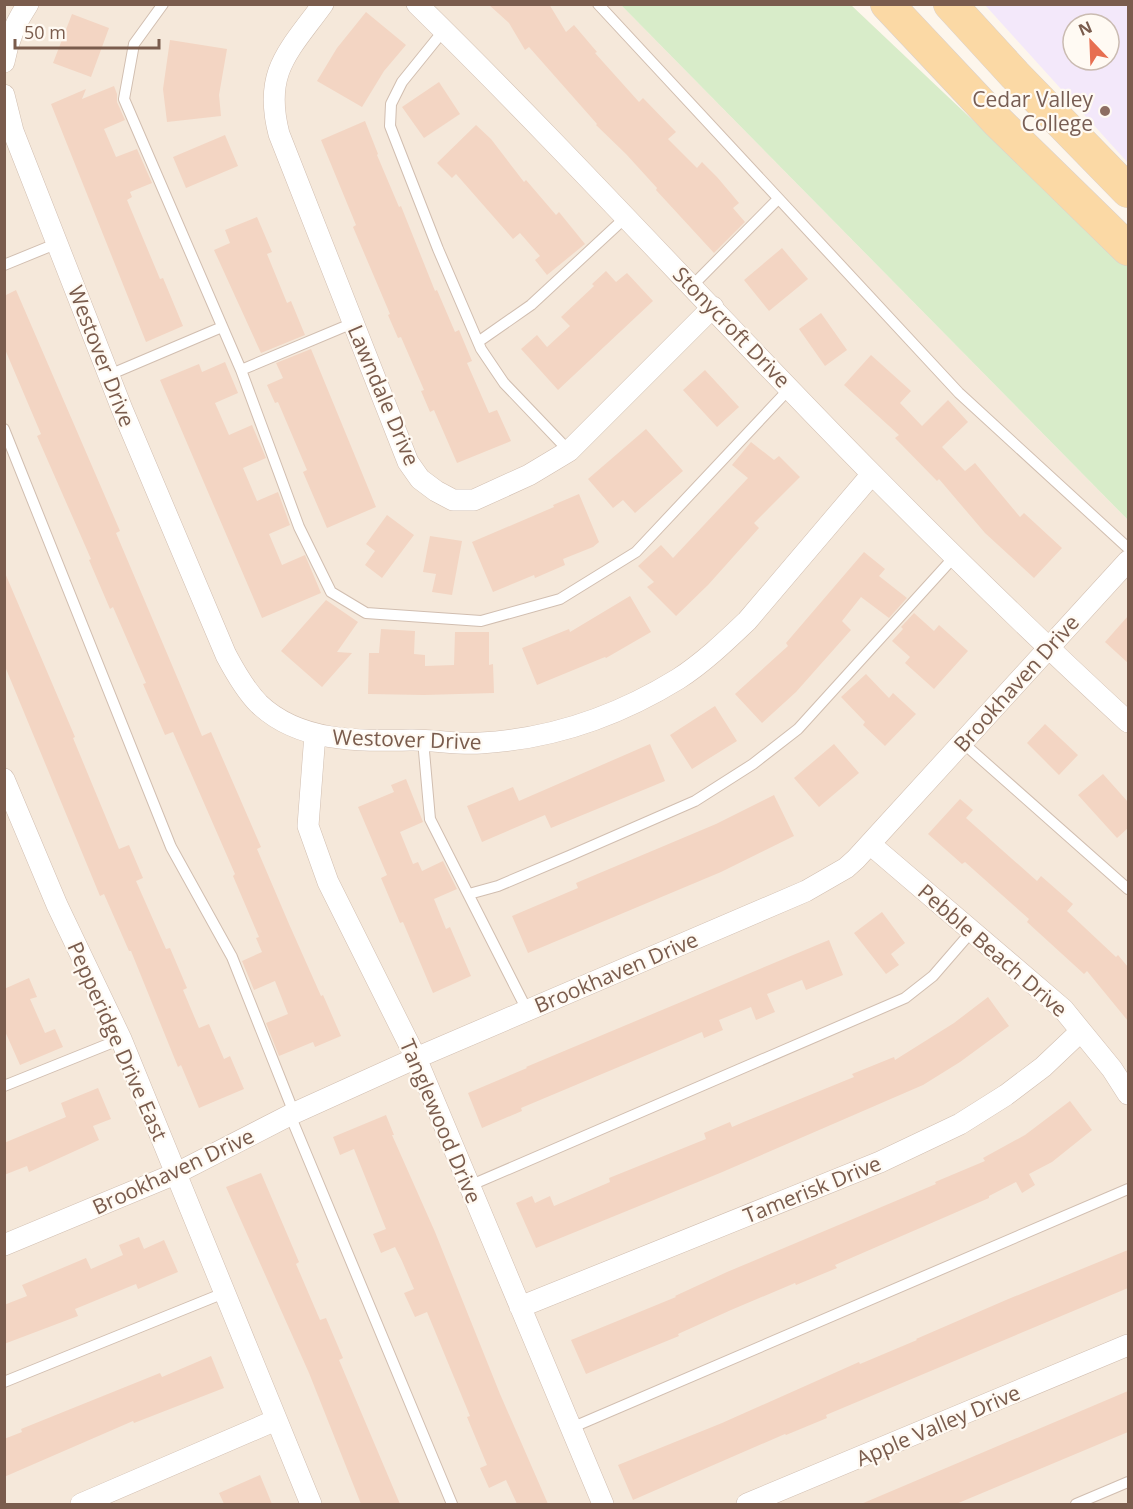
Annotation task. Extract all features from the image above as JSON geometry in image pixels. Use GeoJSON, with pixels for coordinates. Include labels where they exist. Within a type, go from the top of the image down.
{"type":"FeatureCollection","features":[{"type":"Feature","properties":{"kind":"main road"},"geometry":{"type":"LineString","coordinates":[[887,4],[998,122],[1128,249]]}},
{"type":"Feature","properties":{"kind":"main road"},"geometry":{"type":"LineString","coordinates":[[950,4],[1015,75],[1128,191]]}},
{"type":"Feature","properties":{"kind":"street"},"geometry":{"type":"LineString","coordinates":[[4,62],[7,42],[17,20],[28,4]]}},
{"type":"Feature","properties":{"kind":"street","name":"Lawndale Drive"},"geometry":{"type":"LineString","coordinates":[[323,4],[277,73],[273,88],[273,107],[279,134],[408,462],[420,479],[436,492],[453,500],[474,500],[529,475],[569,451],[713,307]]}},
{"type":"Feature","properties":{"kind":"street","name":"Stonycroft Drive"},"geometry":{"type":"LineString","coordinates":[[417,4],[626,217],[872,474],[1048,648],[1128,722]]}},
{"type":"Feature","properties":{"kind":"street","name":"Westover Drive"},"geometry":{"type":"LineString","coordinates":[[4,95],[13,131],[109,375],[226,655],[236,673],[260,704],[296,728],[329,738],[480,743],[547,735],[629,705],[678,678],[725,642],[747,621],[872,474]]}},
{"type":"Feature","properties":{"kind":"street","name":"Brookhaven Drive"},"geometry":{"type":"LineString","coordinates":[[4,1245],[175,1174],[292,1114],[416,1058],[806,891],[846,868],[1128,561]]}},
{"type":"Feature","properties":{"kind":"street","name":"Tanglewood Drive"},"geometry":{"type":"LineString","coordinates":[[315,734],[308,826],[328,882],[416,1058],[603,1504]]}},
{"type":"Feature","properties":{"kind":"street","name":"Pepperidge Drive East"},"geometry":{"type":"LineString","coordinates":[[4,779],[57,904],[121,1039],[311,1504]]}},
{"type":"Feature","properties":{"kind":"street","name":"Pebble Beach Drive"},"geometry":{"type":"LineString","coordinates":[[870,844],[1063,1009],[1112,1069],[1128,1094]]}},
{"type":"Feature","properties":{"kind":"street","name":"Tamerisk Drive"},"geometry":{"type":"LineString","coordinates":[[520,1307],[880,1161],[960,1124],[1006,1095],[1043,1067],[1081,1031]]}},
{"type":"Feature","properties":{"kind":"street","name":"Apple Valley Drive"},"geometry":{"type":"LineString","coordinates":[[747,1504],[1128,1345]]}},
{"type":"Feature","properties":{"kind":"street"},"geometry":{"type":"LineString","coordinates":[[81,1504],[276,1420]]}},
{"type":"Feature","properties":{"kind":"lane"},"geometry":{"type":"LineString","coordinates":[[163,4],[134,44],[124,99],[241,370],[299,527],[331,592],[366,613],[481,621],[560,599],[636,552],[790,388]]}},
{"type":"Feature","properties":{"kind":"lane"},"geometry":{"type":"LineString","coordinates":[[598,4],[959,393],[1128,548]]}},
{"type":"Feature","properties":{"kind":"lane"},"geometry":{"type":"LineString","coordinates":[[444,30],[402,82],[392,104],[390,126],[438,249],[478,342],[504,383],[569,451]]}},
{"type":"Feature","properties":{"kind":"lane"},"geometry":{"type":"LineString","coordinates":[[692,286],[778,199]]}},
{"type":"Feature","properties":{"kind":"lane"},"geometry":{"type":"LineString","coordinates":[[478,342],[531,305],[626,217]]}},
{"type":"Feature","properties":{"kind":"lane"},"geometry":{"type":"LineString","coordinates":[[4,265],[58,243]]}},
{"type":"Feature","properties":{"kind":"lane"},"geometry":{"type":"LineString","coordinates":[[241,370],[353,323]]}},
{"type":"Feature","properties":{"kind":"lane"},"geometry":{"type":"LineString","coordinates":[[109,375],[222,327]]}},
{"type":"Feature","properties":{"kind":"lane"},"geometry":{"type":"LineString","coordinates":[[4,429],[171,848],[232,957],[292,1114],[452,1504]]}},
{"type":"Feature","properties":{"kind":"lane"},"geometry":{"type":"LineString","coordinates":[[469,894],[498,886],[695,801],[753,764],[798,729],[955,556]]}},
{"type":"Feature","properties":{"kind":"lane"},"geometry":{"type":"LineString","coordinates":[[423,740],[430,819],[527,1010]]}},
{"type":"Feature","properties":{"kind":"lane"},"geometry":{"type":"LineString","coordinates":[[962,742],[1128,889]]}},
{"type":"Feature","properties":{"kind":"lane"},"geometry":{"type":"LineString","coordinates":[[469,1185],[905,998],[933,976],[972,931]]}},
{"type":"Feature","properties":{"kind":"lane"},"geometry":{"type":"LineString","coordinates":[[4,1086],[121,1039]]}},
{"type":"Feature","properties":{"kind":"lane"},"geometry":{"type":"LineString","coordinates":[[571,1428],[1128,1189]]}},
{"type":"Feature","properties":{"kind":"lane"},"geometry":{"type":"LineString","coordinates":[[4,1382],[224,1293]]}},
{"type":"Feature","properties":{"kind":"lane"},"geometry":{"type":"LineString","coordinates":[[1076,1504],[1128,1482]]}},
{"type":"Feature","properties":{"kind":"shaded area"},"geometry":{"type":"Polygon","coordinates":[[[5,5],[621,5],[1128,520],[1128,1504],[5,1504],[5,5]]]}},
{"type":"Feature","properties":{"kind":"shaded area","name":"Cedar Valley College"},"geometry":{"type":"Polygon","coordinates":[[[985,5],[1128,5],[1128,163],[985,5]]]}},
{"type":"Feature","properties":{"kind":"green space"},"geometry":{"type":"Polygon","coordinates":[[[621,5],[851,5],[1128,267],[1128,520],[621,5]]]}},
{"type":"Feature","properties":{"kind":"building"},"geometry":{"type":"Polygon","coordinates":[[[488,4],[549,4],[566,32],[574,25],[597,52],[595,53],[639,102],[643,98],[676,132],[668,139],[697,168],[702,162],[717,177],[739,203],[733,208],[745,222],[714,253],[626,154],[596,125],[529,47],[525,50],[509,23],[488,4]]]}},
{"type":"Feature","properties":{"kind":"building"},"geometry":{"type":"Polygon","coordinates":[[[366,12],[406,45],[384,71],[362,107],[317,81],[337,48],[366,12]]]}},
{"type":"Feature","properties":{"kind":"building"},"geometry":{"type":"Polygon","coordinates":[[[72,14],[109,28],[91,77],[53,63],[72,14]]]}},
{"type":"Feature","properties":{"kind":"building"},"geometry":{"type":"Polygon","coordinates":[[[170,40],[227,49],[219,95],[221,116],[167,122],[163,89],[170,40]]]}},
{"type":"Feature","properties":{"kind":"building"},"geometry":{"type":"Polygon","coordinates":[[[439,82],[460,114],[424,138],[402,107],[439,82]]]}},
{"type":"Feature","properties":{"kind":"building"},"geometry":{"type":"Polygon","coordinates":[[[114,86],[117,102],[125,120],[104,129],[116,157],[137,149],[152,183],[130,192],[132,197],[127,200],[160,279],[163,278],[183,326],[146,342],[51,104],[86,89],[82,99],[114,86]]]}},
{"type":"Feature","properties":{"kind":"building"},"geometry":{"type":"Polygon","coordinates":[[[365,121],[377,155],[399,207],[401,206],[435,291],[437,290],[455,332],[459,330],[472,361],[467,363],[489,413],[497,410],[511,441],[457,463],[434,410],[430,412],[421,391],[424,390],[401,337],[398,338],[388,315],[390,314],[353,227],[356,225],[321,140],[365,121]]]}},
{"type":"Feature","properties":{"kind":"building"},"geometry":{"type":"Polygon","coordinates":[[[476,125],[491,139],[524,182],[526,180],[556,215],[559,212],[585,244],[547,275],[535,260],[540,256],[520,233],[513,239],[456,174],[452,178],[437,163],[476,125]]]}},
{"type":"Feature","properties":{"kind":"building"},"geometry":{"type":"Polygon","coordinates":[[[225,135],[238,166],[186,188],[173,157],[225,135]]]}},
{"type":"Feature","properties":{"kind":"building"},"geometry":{"type":"Polygon","coordinates":[[[257,217],[272,252],[267,254],[287,303],[291,301],[305,335],[261,353],[214,250],[230,243],[225,230],[257,217]]]}},
{"type":"Feature","properties":{"kind":"building"},"geometry":{"type":"Polygon","coordinates":[[[782,248],[808,279],[769,311],[744,280],[782,248]]]}},
{"type":"Feature","properties":{"kind":"building"},"geometry":{"type":"Polygon","coordinates":[[[606,271],[616,282],[627,273],[653,301],[558,390],[521,349],[537,335],[547,347],[570,326],[561,317],[594,286],[592,284],[606,271]]]}},
{"type":"Feature","properties":{"kind":"building"},"geometry":{"type":"Polygon","coordinates":[[[16,290],[120,531],[116,533],[202,736],[211,732],[261,847],[257,849],[289,924],[341,1036],[315,1047],[313,1042],[279,1056],[266,1023],[288,1014],[275,981],[254,990],[242,961],[262,952],[256,938],[259,937],[233,876],[235,874],[173,732],[165,735],[143,684],[146,683],[113,607],[110,609],[89,560],[91,559],[37,436],[41,434],[4,347],[4,296],[16,290]]]}},
{"type":"Feature","properties":{"kind":"building"},"geometry":{"type":"Polygon","coordinates":[[[821,313],[847,350],[825,366],[799,329],[821,313]]]}},
{"type":"Feature","properties":{"kind":"building"},"geometry":{"type":"Polygon","coordinates":[[[311,349],[376,507],[327,528],[303,472],[307,470],[278,402],[275,403],[267,385],[283,378],[276,363],[311,349]]]}},
{"type":"Feature","properties":{"kind":"building"},"geometry":{"type":"Polygon","coordinates":[[[871,355],[911,391],[900,403],[922,426],[948,400],[968,422],[942,447],[965,471],[975,463],[1020,517],[1024,513],[1062,548],[1034,578],[985,533],[939,479],[937,481],[895,438],[899,435],[844,385],[871,355]]]}},
{"type":"Feature","properties":{"kind":"building"},"geometry":{"type":"Polygon","coordinates":[[[225,362],[238,393],[215,403],[229,435],[252,425],[266,458],[243,468],[257,501],[278,492],[290,525],[269,534],[282,565],[305,555],[321,593],[262,618],[160,380],[199,364],[202,372],[225,362]]]}},
{"type":"Feature","properties":{"kind":"building"},"geometry":{"type":"Polygon","coordinates":[[[705,370],[739,407],[717,427],[683,390],[705,370]]]}},
{"type":"Feature","properties":{"kind":"building"},"geometry":{"type":"Polygon","coordinates":[[[646,429],[683,471],[635,513],[623,500],[613,508],[588,479],[646,429]]]}},
{"type":"Feature","properties":{"kind":"building"},"geometry":{"type":"Polygon","coordinates":[[[751,442],[774,460],[779,456],[800,477],[754,523],[759,528],[708,585],[676,616],[647,587],[654,582],[638,566],[661,545],[673,558],[748,478],[732,465],[751,442]]]}},
{"type":"Feature","properties":{"kind":"building"},"geometry":{"type":"Polygon","coordinates":[[[579,494],[599,542],[593,547],[563,559],[565,565],[493,592],[472,542],[579,494]]]}},
{"type":"Feature","properties":{"kind":"building"},"geometry":{"type":"Polygon","coordinates":[[[387,515],[414,535],[382,578],[365,565],[375,551],[366,544],[387,515]]]}},
{"type":"Feature","properties":{"kind":"building"},"geometry":{"type":"Polygon","coordinates":[[[430,536],[462,541],[452,595],[432,592],[436,574],[423,572],[430,536]]]}},
{"type":"Feature","properties":{"kind":"building"},"geometry":{"type":"Polygon","coordinates":[[[864,552],[885,569],[879,576],[907,598],[889,618],[861,597],[842,621],[851,630],[796,692],[762,723],[735,694],[788,646],[786,643],[864,552]]]}},
{"type":"Feature","properties":{"kind":"building"},"geometry":{"type":"Polygon","coordinates":[[[5,573],[75,737],[73,738],[119,849],[129,845],[143,878],[136,881],[166,949],[170,948],[187,988],[183,990],[199,1028],[209,1024],[224,1059],[230,1056],[244,1089],[199,1108],[181,1065],[178,1067],[131,951],[129,951],[104,894],[100,896],[4,664],[5,573]]]}},
{"type":"Feature","properties":{"kind":"building"},"geometry":{"type":"Polygon","coordinates":[[[630,596],[651,632],[606,658],[537,685],[522,648],[569,629],[570,632],[630,596]]]}},
{"type":"Feature","properties":{"kind":"building"},"geometry":{"type":"Polygon","coordinates":[[[326,600],[358,622],[337,652],[352,653],[322,687],[281,651],[326,600]]]}},
{"type":"Feature","properties":{"kind":"building"},"geometry":{"type":"Polygon","coordinates":[[[914,613],[934,631],[939,625],[968,651],[934,689],[905,663],[910,657],[892,641],[914,613]]]}},
{"type":"Feature","properties":{"kind":"building"},"geometry":{"type":"Polygon","coordinates":[[[1128,616],[1128,663],[1105,642],[1128,616]]]}},
{"type":"Feature","properties":{"kind":"building"},"geometry":{"type":"Polygon","coordinates":[[[381,629],[415,631],[414,654],[425,655],[425,666],[454,665],[455,632],[489,632],[489,665],[493,664],[494,693],[368,694],[369,653],[379,653],[381,629]]]}},
{"type":"Feature","properties":{"kind":"building"},"geometry":{"type":"Polygon","coordinates":[[[866,674],[889,698],[893,693],[916,714],[885,746],[863,725],[865,722],[841,697],[866,674]]]}},
{"type":"Feature","properties":{"kind":"building"},"geometry":{"type":"Polygon","coordinates":[[[715,706],[737,741],[692,769],[670,735],[715,706]]]}},
{"type":"Feature","properties":{"kind":"building"},"geometry":{"type":"Polygon","coordinates":[[[1045,724],[1078,755],[1059,775],[1027,743],[1045,724]]]}},
{"type":"Feature","properties":{"kind":"building"},"geometry":{"type":"Polygon","coordinates":[[[650,744],[665,781],[551,828],[545,815],[482,842],[467,806],[513,787],[519,801],[650,744]]]}},
{"type":"Feature","properties":{"kind":"building"},"geometry":{"type":"Polygon","coordinates":[[[834,744],[859,773],[819,807],[794,778],[834,744]]]}},
{"type":"Feature","properties":{"kind":"building"},"geometry":{"type":"Polygon","coordinates":[[[1103,774],[1128,802],[1128,828],[1117,838],[1078,795],[1103,774]]]}},
{"type":"Feature","properties":{"kind":"building"},"geometry":{"type":"Polygon","coordinates":[[[406,779],[423,822],[400,832],[413,864],[418,862],[422,871],[443,861],[457,889],[434,899],[446,929],[450,927],[471,976],[433,993],[403,922],[400,923],[381,878],[387,875],[358,807],[394,792],[391,785],[406,779]]]}},
{"type":"Feature","properties":{"kind":"building"},"geometry":{"type":"Polygon","coordinates":[[[774,795],[794,836],[721,872],[528,953],[512,916],[578,888],[576,883],[716,824],[774,795]]]}},
{"type":"Feature","properties":{"kind":"building"},"geometry":{"type":"Polygon","coordinates":[[[960,799],[973,810],[966,818],[1037,881],[1041,876],[1073,904],[1067,911],[1116,957],[1118,955],[1128,967],[1128,1021],[1087,971],[1084,974],[1027,922],[1029,919],[965,862],[962,864],[928,834],[960,799]]]}},
{"type":"Feature","properties":{"kind":"building"},"geometry":{"type":"Polygon","coordinates":[[[882,912],[905,943],[891,954],[899,965],[886,974],[854,933],[882,912]]]}},
{"type":"Feature","properties":{"kind":"building"},"geometry":{"type":"Polygon","coordinates":[[[829,940],[843,975],[806,990],[802,980],[767,994],[775,1012],[756,1020],[751,1007],[719,1020],[723,1030],[704,1038],[702,1032],[521,1108],[522,1111],[482,1128],[468,1093],[829,940]]]}},
{"type":"Feature","properties":{"kind":"building"},"geometry":{"type":"Polygon","coordinates":[[[29,978],[37,997],[30,999],[45,1033],[55,1029],[63,1047],[20,1065],[4,1029],[4,989],[29,978]]]}},
{"type":"Feature","properties":{"kind":"building"},"geometry":{"type":"Polygon","coordinates":[[[988,997],[1009,1026],[960,1062],[923,1085],[720,1173],[536,1248],[516,1203],[532,1196],[535,1203],[550,1196],[554,1206],[610,1182],[609,1178],[706,1139],[704,1133],[730,1122],[732,1127],[854,1077],[852,1074],[894,1057],[895,1060],[954,1023],[988,997]]]}},
{"type":"Feature","properties":{"kind":"building"},"geometry":{"type":"Polygon","coordinates":[[[98,1088],[111,1119],[93,1126],[99,1140],[29,1172],[27,1166],[4,1175],[4,1143],[66,1117],[61,1103],[98,1088]]]}},
{"type":"Feature","properties":{"kind":"building"},"geometry":{"type":"Polygon","coordinates":[[[1070,1101],[1092,1130],[1052,1162],[1029,1174],[1035,1185],[1022,1193],[1016,1182],[989,1198],[835,1265],[837,1268],[731,1310],[678,1334],[679,1336],[586,1374],[571,1340],[676,1297],[727,1272],[985,1161],[983,1158],[1025,1135],[1070,1101]]]}},
{"type":"Feature","properties":{"kind":"building"},"geometry":{"type":"Polygon","coordinates":[[[386,1115],[394,1135],[392,1135],[435,1232],[500,1394],[548,1504],[517,1504],[506,1480],[489,1488],[480,1468],[487,1465],[467,1417],[470,1416],[427,1312],[415,1317],[404,1293],[414,1289],[395,1247],[381,1253],[373,1234],[386,1229],[354,1149],[340,1155],[333,1137],[386,1115]]]}},
{"type":"Feature","properties":{"kind":"building"},"geometry":{"type":"Polygon","coordinates":[[[261,1173],[299,1262],[296,1264],[320,1320],[326,1318],[343,1358],[339,1360],[400,1504],[361,1504],[309,1373],[226,1187],[261,1173]]]}},
{"type":"Feature","properties":{"kind":"building"},"geometry":{"type":"Polygon","coordinates":[[[139,1237],[144,1249],[164,1240],[178,1272],[138,1289],[136,1284],[75,1309],[78,1316],[4,1344],[4,1305],[27,1296],[22,1285],[86,1258],[91,1269],[123,1255],[119,1245],[139,1237]]]}},
{"type":"Feature","properties":{"kind":"building"},"geometry":{"type":"Polygon","coordinates":[[[1128,1250],[1128,1288],[826,1415],[827,1418],[633,1500],[618,1465],[1128,1250]]]}},
{"type":"Feature","properties":{"kind":"building"},"geometry":{"type":"Polygon","coordinates":[[[211,1356],[224,1388],[134,1423],[133,1421],[4,1477],[4,1439],[22,1432],[21,1429],[160,1373],[162,1377],[211,1356]]]}},
{"type":"Feature","properties":{"kind":"building"},"geometry":{"type":"Polygon","coordinates":[[[1128,1391],[1128,1432],[956,1504],[861,1504],[1128,1391]]]}},
{"type":"Feature","properties":{"kind":"building"},"geometry":{"type":"Polygon","coordinates":[[[260,1475],[272,1504],[224,1504],[219,1493],[260,1475]]]}},
{"type":"Feature","properties":{"kind":"place","name":"Cedar Valley College"},"geometry":{"type":"Point","coordinates":[1105,111]}}]}
